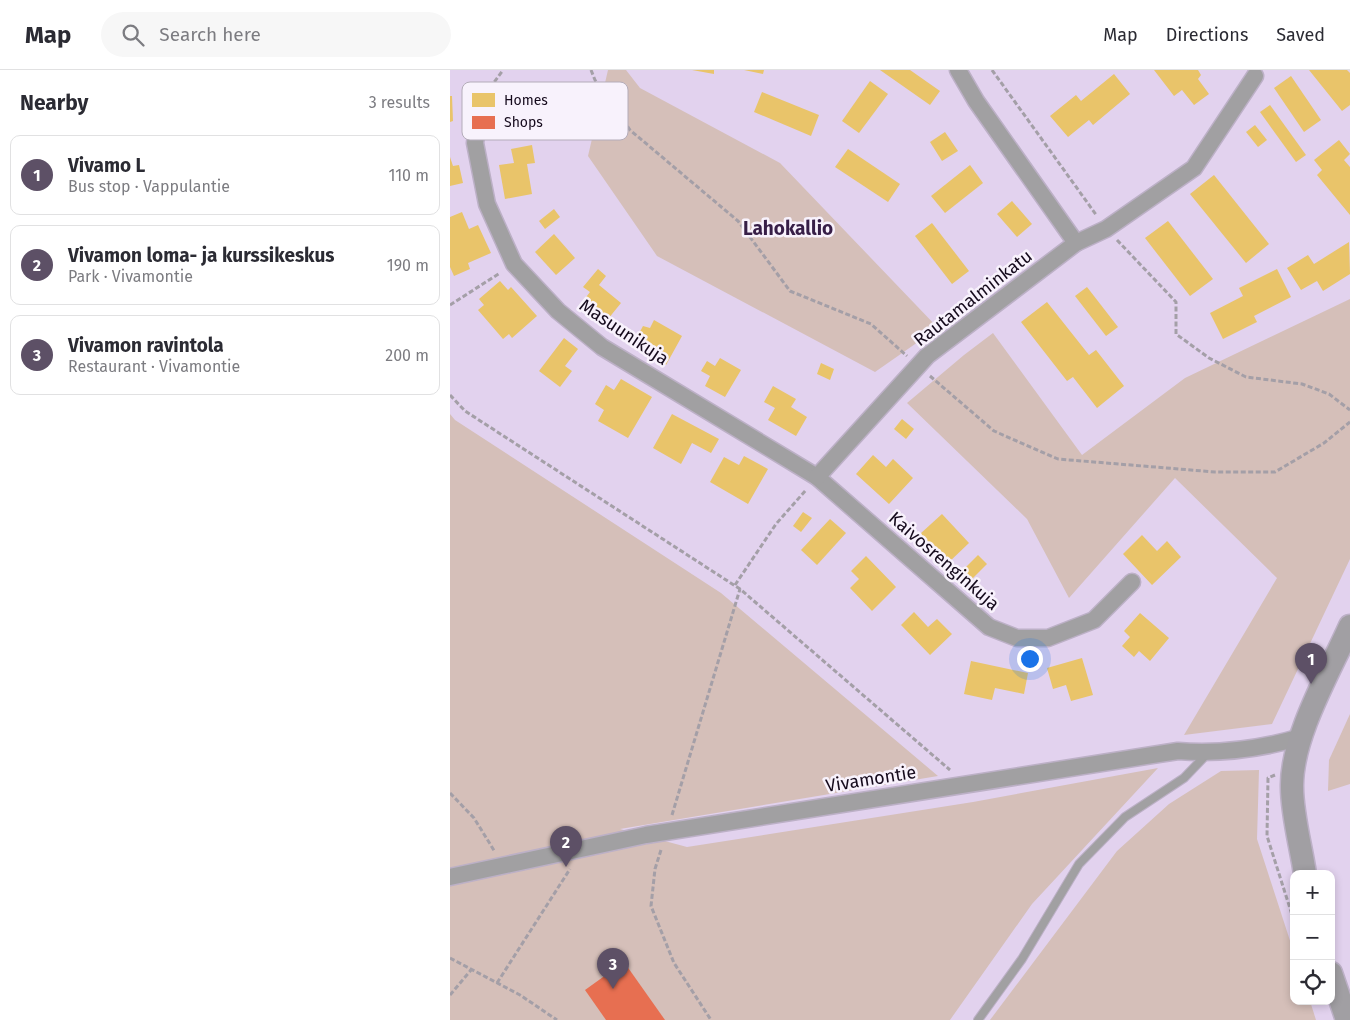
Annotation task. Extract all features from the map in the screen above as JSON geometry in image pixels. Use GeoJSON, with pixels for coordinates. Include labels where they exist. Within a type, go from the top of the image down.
{"type":"FeatureCollection","features":[{"type":"Feature","properties":{"kind":"street"},"geometry":{"type":"LineString","coordinates":[[958,70],[976,101],[1076,243]]}},
{"type":"Feature","properties":{"kind":"street","name":"Rautamalminkatu"},"geometry":{"type":"LineString","coordinates":[[817,477],[927,356],[1076,243],[1106,230],[1194,168],[1255,76]]}},
{"type":"Feature","properties":{"kind":"street","name":"Masuunikuja"},"geometry":{"type":"LineString","coordinates":[[475,140],[486,204],[514,264],[558,311],[602,347],[817,477]]}},
{"type":"Feature","properties":{"kind":"street","name":"Kaivosrenginkuja"},"geometry":{"type":"LineString","coordinates":[[817,477],[989,627],[1017,638],[1048,638],[1094,620],[1132,582]]}},
{"type":"Feature","properties":{"kind":"street"},"geometry":{"type":"LineString","coordinates":[[1304,870],[1292,788],[1293,767],[1301,737],[1350,626]]}},
{"type":"Feature","properties":{"kind":"street","name":"Vivamontie"},"geometry":{"type":"LineString","coordinates":[[450,877],[584,847],[667,832],[1178,752],[1208,753],[1274,745],[1301,737]]}},
{"type":"Feature","properties":{"kind":"street"},"geometry":{"type":"LineString","coordinates":[[1335,985],[1347,1020]]}},
{"type":"Feature","properties":{"kind":"lane"},"geometry":{"type":"LineString","coordinates":[[978,1020],[1022,959],[1079,864],[1125,817],[1184,778],[1208,753]]}},
{"type":"Feature","properties":{"kind":"path"},"geometry":{"type":"LineString","coordinates":[[494,82],[503,70]]}},
{"type":"Feature","properties":{"kind":"path"},"geometry":{"type":"LineString","coordinates":[[992,70],[1106,230],[1176,302],[1176,334],[1208,358],[1246,377],[1302,384],[1329,394],[1350,410]]}},
{"type":"Feature","properties":{"kind":"path"},"geometry":{"type":"LineString","coordinates":[[450,305],[514,264]]}},
{"type":"Feature","properties":{"kind":"path"},"geometry":{"type":"LineString","coordinates":[[450,395],[465,411],[735,585],[968,785]]}},
{"type":"Feature","properties":{"kind":"path"},"geometry":{"type":"LineString","coordinates":[[735,585],[776,524],[817,477]]}},
{"type":"Feature","properties":{"kind":"path"},"geometry":{"type":"LineString","coordinates":[[711,1020],[674,963],[652,906],[654,869],[667,832],[740,589]]}},
{"type":"Feature","properties":{"kind":"path"},"geometry":{"type":"LineString","coordinates":[[1292,915],[1267,836],[1268,778],[1293,767]]}},
{"type":"Feature","properties":{"kind":"path"},"geometry":{"type":"LineString","coordinates":[[450,792],[474,818],[504,865]]}},
{"type":"Feature","properties":{"kind":"path"},"geometry":{"type":"LineString","coordinates":[[496,983],[584,847]]}},
{"type":"Feature","properties":{"kind":"path"},"geometry":{"type":"LineString","coordinates":[[450,958],[520,995],[557,1020]]}},
{"type":"Feature","properties":{"kind":"path"},"geometry":{"type":"LineString","coordinates":[[450,995],[472,970]]}},
{"type":"Feature","properties":{"kind":"shaded area"},"geometry":{"type":"Polygon","coordinates":[[[608,70],[626,70],[640,88],[780,163],[938,328],[875,372],[657,256],[588,156],[592,140],[628,140],[628,82],[605,82],[608,70]]]}},
{"type":"Feature","properties":{"kind":"shaded area"},"geometry":{"type":"Polygon","coordinates":[[[1350,299],[1350,559],[1272,724],[1184,735],[1277,578],[1175,478],[1069,598],[1027,519],[907,403],[993,333],[1082,455],[1185,378],[1350,299]]]}},
{"type":"Feature","properties":{"kind":"shaded area"},"geometry":{"type":"Polygon","coordinates":[[[450,414],[455,420],[721,593],[938,776],[620,829],[687,847],[973,802],[1158,768],[1032,904],[950,1020],[450,1020],[450,414]]]}},
{"type":"Feature","properties":{"kind":"shaded area"},"geometry":{"type":"Polygon","coordinates":[[[1350,714],[1350,784],[1328,791],[1329,760],[1350,714]]]}},
{"type":"Feature","properties":{"kind":"shaded area"},"geometry":{"type":"Polygon","coordinates":[[[1259,770],[1257,839],[1290,941],[1290,1005],[1311,1005],[1316,1020],[990,1020],[1117,851],[1169,804],[1221,771],[1259,770]]]}},
{"type":"Feature","properties":{"kind":"building: Homes"},"geometry":{"type":"Polygon","coordinates":[[[692,70],[714,70],[714,74],[692,70]]]}},
{"type":"Feature","properties":{"kind":"building: Homes"},"geometry":{"type":"Polygon","coordinates":[[[744,70],[764,70],[763,74],[744,70]]]}},
{"type":"Feature","properties":{"kind":"building: Homes"},"geometry":{"type":"Polygon","coordinates":[[[880,70],[910,70],[940,91],[930,105],[880,70]]]}},
{"type":"Feature","properties":{"kind":"building: Homes"},"geometry":{"type":"Polygon","coordinates":[[[1154,70],[1198,70],[1201,75],[1198,79],[1209,94],[1194,105],[1182,90],[1174,96],[1154,70]]]}},
{"type":"Feature","properties":{"kind":"building: Homes"},"geometry":{"type":"Polygon","coordinates":[[[1309,70],[1347,70],[1350,73],[1350,105],[1342,111],[1309,70]]]}},
{"type":"Feature","properties":{"kind":"building: Homes"},"geometry":{"type":"Polygon","coordinates":[[[1114,74],[1130,94],[1093,125],[1089,120],[1068,137],[1050,116],[1076,95],[1081,101],[1114,74]]]}},
{"type":"Feature","properties":{"kind":"building: Homes"},"geometry":{"type":"Polygon","coordinates":[[[1291,76],[1321,120],[1304,132],[1274,88],[1291,76]]]}},
{"type":"Feature","properties":{"kind":"building: Homes"},"geometry":{"type":"Polygon","coordinates":[[[870,81],[888,94],[859,133],[842,121],[870,81]]]}},
{"type":"Feature","properties":{"kind":"building: Homes"},"geometry":{"type":"Polygon","coordinates":[[[762,92],[819,115],[811,136],[754,112],[762,92]]]}},
{"type":"Feature","properties":{"kind":"building: Homes"},"geometry":{"type":"Polygon","coordinates":[[[450,96],[452,96],[453,121],[450,122],[450,96]]]}},
{"type":"Feature","properties":{"kind":"building: Homes"},"geometry":{"type":"Polygon","coordinates":[[[1270,105],[1306,155],[1296,162],[1260,112],[1270,105]]]}},
{"type":"Feature","properties":{"kind":"building: Homes"},"geometry":{"type":"Polygon","coordinates":[[[1255,125],[1267,140],[1258,147],[1246,132],[1255,125]]]}},
{"type":"Feature","properties":{"kind":"building: Homes"},"geometry":{"type":"Polygon","coordinates":[[[945,132],[958,151],[942,161],[930,142],[945,132]]]}},
{"type":"Feature","properties":{"kind":"building: Homes"},"geometry":{"type":"Polygon","coordinates":[[[1339,140],[1350,154],[1344,160],[1350,167],[1350,215],[1317,175],[1322,170],[1314,160],[1339,140]]]}},
{"type":"Feature","properties":{"kind":"building: Homes"},"geometry":{"type":"Polygon","coordinates":[[[532,145],[535,163],[527,164],[532,194],[505,199],[499,165],[514,163],[511,149],[532,145]]]}},
{"type":"Feature","properties":{"kind":"building: Homes"},"geometry":{"type":"Polygon","coordinates":[[[848,149],[900,184],[888,202],[835,167],[848,149]]]}},
{"type":"Feature","properties":{"kind":"building: Homes"},"geometry":{"type":"Polygon","coordinates":[[[450,157],[453,166],[459,165],[463,183],[450,186],[450,157]]]}},
{"type":"Feature","properties":{"kind":"building: Homes"},"geometry":{"type":"Polygon","coordinates":[[[970,165],[983,183],[945,213],[931,196],[970,165]]]}},
{"type":"Feature","properties":{"kind":"building: Homes"},"geometry":{"type":"Polygon","coordinates":[[[1214,175],[1269,244],[1246,263],[1190,194],[1214,175]]]}},
{"type":"Feature","properties":{"kind":"building: Homes"},"geometry":{"type":"Polygon","coordinates":[[[1012,201],[1032,224],[1017,237],[997,214],[1012,201]]]}},
{"type":"Feature","properties":{"kind":"building: Homes"},"geometry":{"type":"Polygon","coordinates":[[[554,209],[560,217],[545,229],[539,221],[554,209]]]}},
{"type":"Feature","properties":{"kind":"building: Homes"},"geometry":{"type":"Polygon","coordinates":[[[462,212],[469,229],[478,225],[491,253],[468,263],[470,269],[454,276],[450,267],[450,217],[462,212]]]}},
{"type":"Feature","properties":{"kind":"building: Homes"},"geometry":{"type":"Polygon","coordinates":[[[1168,221],[1213,279],[1190,296],[1145,238],[1168,221]]]}},
{"type":"Feature","properties":{"kind":"building: Homes"},"geometry":{"type":"Polygon","coordinates":[[[932,223],[969,271],[952,284],[915,236],[932,223]]]}},
{"type":"Feature","properties":{"kind":"building: Homes"},"geometry":{"type":"Polygon","coordinates":[[[554,234],[575,258],[556,275],[535,252],[554,234]]]}},
{"type":"Feature","properties":{"kind":"building: Homes"},"geometry":{"type":"Polygon","coordinates":[[[1349,242],[1350,274],[1323,291],[1317,281],[1301,290],[1287,268],[1308,255],[1314,264],[1349,242]]]}},
{"type":"Feature","properties":{"kind":"building: Homes"},"geometry":{"type":"Polygon","coordinates":[[[598,269],[606,276],[599,285],[621,303],[604,324],[580,305],[590,292],[583,287],[598,269]]]}},
{"type":"Feature","properties":{"kind":"building: Homes"},"geometry":{"type":"Polygon","coordinates":[[[1277,269],[1291,297],[1254,316],[1257,322],[1223,339],[1210,313],[1243,296],[1239,288],[1277,269]]]}},
{"type":"Feature","properties":{"kind":"building: Homes"},"geometry":{"type":"Polygon","coordinates":[[[500,281],[508,290],[511,287],[537,316],[512,338],[509,334],[503,339],[478,310],[484,305],[479,299],[500,281]]]}},
{"type":"Feature","properties":{"kind":"building: Homes"},"geometry":{"type":"Polygon","coordinates":[[[1087,287],[1118,327],[1106,336],[1075,296],[1087,287]]]}},
{"type":"Feature","properties":{"kind":"building: Homes"},"geometry":{"type":"Polygon","coordinates":[[[1047,302],[1089,355],[1096,350],[1124,386],[1097,408],[1073,377],[1067,381],[1021,322],[1047,302]]]}},
{"type":"Feature","properties":{"kind":"building: Homes"},"geometry":{"type":"Polygon","coordinates":[[[654,320],[682,336],[666,365],[639,350],[644,343],[636,339],[643,326],[650,328],[654,320]]]}},
{"type":"Feature","properties":{"kind":"building: Homes"},"geometry":{"type":"Polygon","coordinates":[[[564,338],[578,349],[565,366],[572,371],[560,387],[539,371],[564,338]]]}},
{"type":"Feature","properties":{"kind":"building: Homes"},"geometry":{"type":"Polygon","coordinates":[[[720,358],[741,370],[725,397],[705,386],[710,376],[701,371],[707,361],[715,366],[720,358]]]}},
{"type":"Feature","properties":{"kind":"building: Homes"},"geometry":{"type":"Polygon","coordinates":[[[821,363],[834,369],[830,380],[817,374],[821,363]]]}},
{"type":"Feature","properties":{"kind":"building: Homes"},"geometry":{"type":"Polygon","coordinates":[[[621,379],[652,397],[628,438],[598,421],[604,410],[595,404],[606,385],[614,390],[621,379]]]}},
{"type":"Feature","properties":{"kind":"building: Homes"},"geometry":{"type":"Polygon","coordinates":[[[773,386],[796,399],[791,407],[807,417],[796,436],[768,420],[775,408],[764,402],[773,386]]]}},
{"type":"Feature","properties":{"kind":"building: Homes"},"geometry":{"type":"Polygon","coordinates":[[[672,414],[719,439],[711,453],[692,443],[681,464],[653,448],[672,414]]]}},
{"type":"Feature","properties":{"kind":"building: Homes"},"geometry":{"type":"Polygon","coordinates":[[[902,419],[914,429],[906,439],[894,429],[902,419]]]}},
{"type":"Feature","properties":{"kind":"building: Homes"},"geometry":{"type":"Polygon","coordinates":[[[873,455],[886,467],[893,459],[913,478],[889,504],[856,474],[873,455]]]}},
{"type":"Feature","properties":{"kind":"building: Homes"},"geometry":{"type":"Polygon","coordinates":[[[744,456],[768,469],[748,504],[710,482],[724,457],[739,465],[744,456]]]}},
{"type":"Feature","properties":{"kind":"building: Homes"},"geometry":{"type":"Polygon","coordinates":[[[803,512],[812,518],[801,532],[793,526],[803,512]]]}},
{"type":"Feature","properties":{"kind":"building: Homes"},"geometry":{"type":"Polygon","coordinates":[[[942,514],[969,543],[947,564],[920,534],[942,514]]]}},
{"type":"Feature","properties":{"kind":"building: Homes"},"geometry":{"type":"Polygon","coordinates":[[[830,519],[846,533],[817,565],[801,550],[830,519]]]}},
{"type":"Feature","properties":{"kind":"building: Homes"},"geometry":{"type":"Polygon","coordinates":[[[1142,535],[1157,551],[1167,541],[1181,557],[1152,585],[1123,554],[1142,535]]]}},
{"type":"Feature","properties":{"kind":"building: Homes"},"geometry":{"type":"Polygon","coordinates":[[[978,555],[987,564],[971,580],[962,571],[978,555]]]}},
{"type":"Feature","properties":{"kind":"building: Homes"},"geometry":{"type":"Polygon","coordinates":[[[866,556],[896,587],[872,611],[850,588],[859,579],[851,571],[866,556]]]}},
{"type":"Feature","properties":{"kind":"building: Homes"},"geometry":{"type":"Polygon","coordinates":[[[914,612],[928,627],[937,619],[952,634],[930,655],[901,625],[914,612]]]}},
{"type":"Feature","properties":{"kind":"building: Homes"},"geometry":{"type":"Polygon","coordinates":[[[1140,613],[1169,638],[1150,661],[1139,651],[1134,657],[1122,646],[1130,637],[1124,631],[1140,613]]]}},
{"type":"Feature","properties":{"kind":"building: Homes"},"geometry":{"type":"Polygon","coordinates":[[[1082,658],[1093,695],[1071,701],[1066,685],[1053,689],[1047,668],[1082,658]]]}},
{"type":"Feature","properties":{"kind":"building: Homes"},"geometry":{"type":"Polygon","coordinates":[[[971,661],[1028,673],[1024,694],[995,688],[992,700],[964,694],[971,661]]]}},
{"type":"Feature","properties":{"kind":"building: Shops"},"geometry":{"type":"Polygon","coordinates":[[[624,962],[665,1020],[606,1020],[585,990],[624,962]]]}},
{"type":"Feature","properties":{"kind":"place","name":"Vivamo L"},"geometry":{"type":"Point","coordinates":[1311,684]}},
{"type":"Feature","properties":{"kind":"place","name":"Vivamon loma- ja kurssikeskus"},"geometry":{"type":"Point","coordinates":[566,867]}},
{"type":"Feature","properties":{"kind":"place","name":"Vivamon ravintola"},"geometry":{"type":"Point","coordinates":[613,989]}},
{"type":"Feature","properties":{"kind":"district","name":"Lahokallio"},"geometry":{"type":"Point","coordinates":[788,228]}}]}
